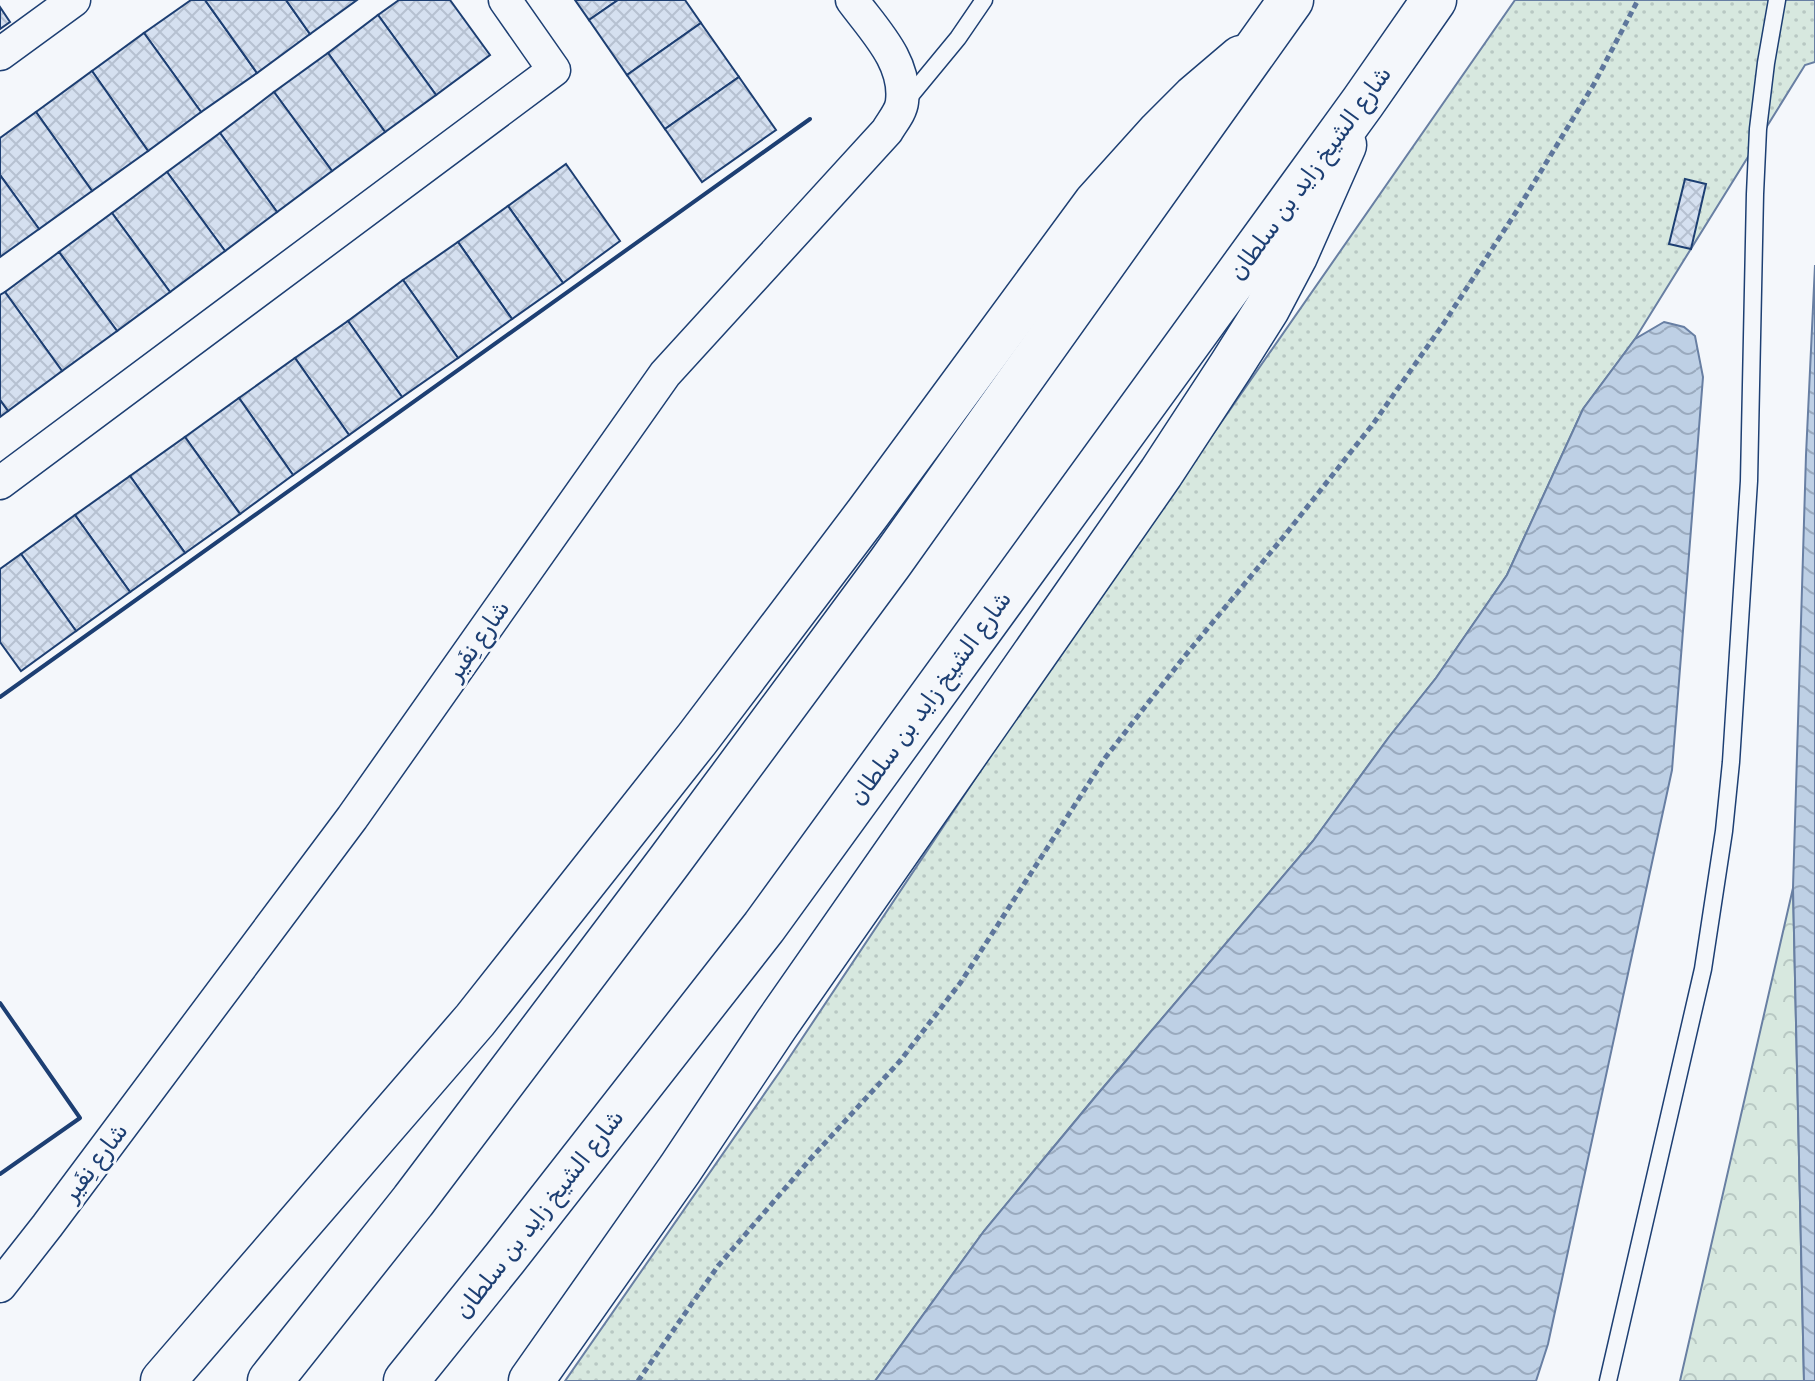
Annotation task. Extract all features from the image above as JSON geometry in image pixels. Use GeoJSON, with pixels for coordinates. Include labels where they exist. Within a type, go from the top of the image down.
{"type":"FeatureCollection","features":[{"type":"Feature","properties":{"kind":"main road"},"geometry":{"type":"LineString","coordinates":[[270,1381],[413,1201],[696,826],[890,563],[1291,0]]}},
{"type":"Feature","properties":{"kind":"main road","name":"شارع الشيخ زايد بن سلطان"},"geometry":{"type":"LineString","coordinates":[[406,1381],[764,927],[1434,0]]}},
{"type":"Feature","properties":{"kind":"main road"},"geometry":{"type":"LineString","coordinates":[[163,1381],[475,1020],[639,813],[868,513],[1096,203],[1168,123],[1267,36]]}},
{"type":"Feature","properties":{"kind":"main road"},"geometry":{"type":"LineString","coordinates":[[531,1381],[1161,473],[1231,366],[1267,309],[1295,256],[1363,102]]}},
{"type":"Feature","properties":{"kind":"street"},"geometry":{"type":"LineString","coordinates":[[0,54],[74,0]]}},
{"type":"Feature","properties":{"kind":"street"},"geometry":{"type":"LineString","coordinates":[[0,483],[554,70],[505,0]]}},
{"type":"Feature","properties":{"kind":"street"},"geometry":{"type":"LineString","coordinates":[[852,0],[893,55],[902,78],[902,105]]}},
{"type":"Feature","properties":{"kind":"street","name":"شارع نِفَير"},"geometry":{"type":"LineString","coordinates":[[0,1286],[352,818],[665,374],[887,131],[902,105]]}},
{"type":"Feature","properties":{"kind":"lane"},"geometry":{"type":"LineString","coordinates":[[902,105],[958,38],[984,0]]}},
{"type":"Feature","properties":{"kind":"lane"},"geometry":{"type":"LineString","coordinates":[[1608,1381],[1703,969],[1724,831],[1749,481],[1758,129],[1777,0]]}},
{"type":"Feature","properties":{"kind":"path"},"geometry":{"type":"LineString","coordinates":[[638,1381],[718,1266],[900,1061],[961,982],[1105,758],[1373,424],[1518,209],[1594,84],[1638,0]]}},
{"type":"Feature","properties":{"kind":"green space"},"geometry":{"type":"Polygon","coordinates":[[[1515,0],[1815,0],[1815,62],[1805,65],[1635,339],[1583,409],[1507,575],[1436,678],[1313,841],[984,1231],[875,1381],[565,1381],[781,1070],[1019,713],[1515,0]]]}},
{"type":"Feature","properties":{"kind":"green space"},"geometry":{"type":"Polygon","coordinates":[[[1793,888],[1804,1381],[1680,1381],[1793,888]]]}},
{"type":"Feature","properties":{"kind":"water"},"geometry":{"type":"Polygon","coordinates":[[[1815,265],[1815,1381],[1804,1381],[1793,888],[1815,265]]]}},
{"type":"Feature","properties":{"kind":"water"},"geometry":{"type":"Polygon","coordinates":[[[1664,322],[1684,327],[1695,336],[1703,377],[1672,770],[1548,1344],[1536,1381],[875,1381],[984,1231],[1313,841],[1436,678],[1507,575],[1583,409],[1635,339],[1664,322]]]}},
{"type":"Feature","properties":{"kind":"building"},"geometry":{"type":"Polygon","coordinates":[[[191,0],[205,0],[257,73],[201,112],[144,33],[191,0]]]}},
{"type":"Feature","properties":{"kind":"building"},"geometry":{"type":"Polygon","coordinates":[[[205,0],[286,0],[310,34],[257,73],[205,0]]]}},
{"type":"Feature","properties":{"kind":"building"},"geometry":{"type":"Polygon","coordinates":[[[286,0],[357,0],[310,34],[286,0]]]}},
{"type":"Feature","properties":{"kind":"building"},"geometry":{"type":"Polygon","coordinates":[[[399,0],[450,0],[490,55],[436,95],[378,15],[399,0]]]}},
{"type":"Feature","properties":{"kind":"building"},"geometry":{"type":"Polygon","coordinates":[[[575,0],[618,0],[589,20],[575,0]]]}},
{"type":"Feature","properties":{"kind":"building"},"geometry":{"type":"Polygon","coordinates":[[[618,0],[685,0],[701,23],[627,75],[589,20],[618,0]]]}},
{"type":"Feature","properties":{"kind":"building"},"geometry":{"type":"Polygon","coordinates":[[[0,7],[10,22],[0,29],[0,7]]]}},
{"type":"Feature","properties":{"kind":"building"},"geometry":{"type":"Polygon","coordinates":[[[378,15],[436,95],[385,132],[328,53],[378,15]]]}},
{"type":"Feature","properties":{"kind":"building"},"geometry":{"type":"Polygon","coordinates":[[[701,23],[739,77],[665,129],[627,75],[701,23]]]}},
{"type":"Feature","properties":{"kind":"building"},"geometry":{"type":"Polygon","coordinates":[[[144,33],[201,112],[148,151],[92,71],[144,33]]]}},
{"type":"Feature","properties":{"kind":"building"},"geometry":{"type":"Polygon","coordinates":[[[328,53],[385,132],[332,171],[274,92],[328,53]]]}},
{"type":"Feature","properties":{"kind":"building"},"geometry":{"type":"Polygon","coordinates":[[[92,71],[148,151],[92,191],[36,112],[92,71]]]}},
{"type":"Feature","properties":{"kind":"building"},"geometry":{"type":"Polygon","coordinates":[[[739,77],[776,130],[702,182],[665,129],[739,77]]]}},
{"type":"Feature","properties":{"kind":"building"},"geometry":{"type":"Polygon","coordinates":[[[274,92],[332,171],[277,212],[220,133],[274,92]]]}},
{"type":"Feature","properties":{"kind":"building"},"geometry":{"type":"Polygon","coordinates":[[[36,112],[92,191],[39,229],[0,175],[0,138],[36,112]]]}},
{"type":"Feature","properties":{"kind":"building"},"geometry":{"type":"Polygon","coordinates":[[[220,133],[277,212],[225,251],[167,172],[220,133]]]}},
{"type":"Feature","properties":{"kind":"building"},"geometry":{"type":"Polygon","coordinates":[[[566,164],[620,241],[563,283],[508,206],[566,164]]]}},
{"type":"Feature","properties":{"kind":"building"},"geometry":{"type":"Polygon","coordinates":[[[167,172],[225,251],[170,292],[112,213],[167,172]]]}},
{"type":"Feature","properties":{"kind":"building"},"geometry":{"type":"Polygon","coordinates":[[[0,175],[39,229],[0,257],[0,175]]]}},
{"type":"Feature","properties":{"kind":"building"},"geometry":{"type":"Polygon","coordinates":[[[1685,179],[1706,184],[1691,249],[1669,244],[1685,179]]]}},
{"type":"Feature","properties":{"kind":"building"},"geometry":{"type":"Polygon","coordinates":[[[508,206],[563,283],[512,319],[458,242],[508,206]]]}},
{"type":"Feature","properties":{"kind":"building"},"geometry":{"type":"Polygon","coordinates":[[[112,213],[170,292],[117,331],[59,252],[112,213]]]}},
{"type":"Feature","properties":{"kind":"building"},"geometry":{"type":"Polygon","coordinates":[[[458,242],[512,319],[458,358],[403,280],[458,242]]]}},
{"type":"Feature","properties":{"kind":"building"},"geometry":{"type":"Polygon","coordinates":[[[59,252],[117,331],[62,371],[5,292],[59,252]]]}},
{"type":"Feature","properties":{"kind":"building"},"geometry":{"type":"Polygon","coordinates":[[[403,280],[458,358],[402,397],[348,321],[403,280]]]}},
{"type":"Feature","properties":{"kind":"building"},"geometry":{"type":"Polygon","coordinates":[[[5,292],[62,371],[8,411],[0,400],[0,295],[5,292]]]}},
{"type":"Feature","properties":{"kind":"building"},"geometry":{"type":"Polygon","coordinates":[[[348,321],[402,397],[349,435],[295,358],[348,321]]]}},
{"type":"Feature","properties":{"kind":"building"},"geometry":{"type":"Polygon","coordinates":[[[295,358],[349,435],[293,475],[239,398],[295,358]]]}},
{"type":"Feature","properties":{"kind":"building"},"geometry":{"type":"Polygon","coordinates":[[[239,398],[293,475],[240,514],[185,437],[239,398]]]}},
{"type":"Feature","properties":{"kind":"building"},"geometry":{"type":"Polygon","coordinates":[[[0,400],[8,411],[0,417],[0,400]]]}},
{"type":"Feature","properties":{"kind":"building"},"geometry":{"type":"Polygon","coordinates":[[[185,437],[240,514],[185,553],[130,476],[185,437]]]}},
{"type":"Feature","properties":{"kind":"building"},"geometry":{"type":"Polygon","coordinates":[[[130,476],[185,553],[130,592],[75,515],[130,476]]]}},
{"type":"Feature","properties":{"kind":"building"},"geometry":{"type":"Polygon","coordinates":[[[75,515],[130,592],[76,631],[21,554],[75,515]]]}},
{"type":"Feature","properties":{"kind":"building"},"geometry":{"type":"Polygon","coordinates":[[[21,554],[76,631],[21,671],[0,642],[0,569],[21,554]]]}},
{"type":"Feature","properties":{"kind":"wall"},"geometry":{"type":"LineString","coordinates":[[0,697],[810,119]]}},
{"type":"Feature","properties":{"kind":"wall"},"geometry":{"type":"LineString","coordinates":[[0,1003],[80,1118],[0,1174]]}}]}
